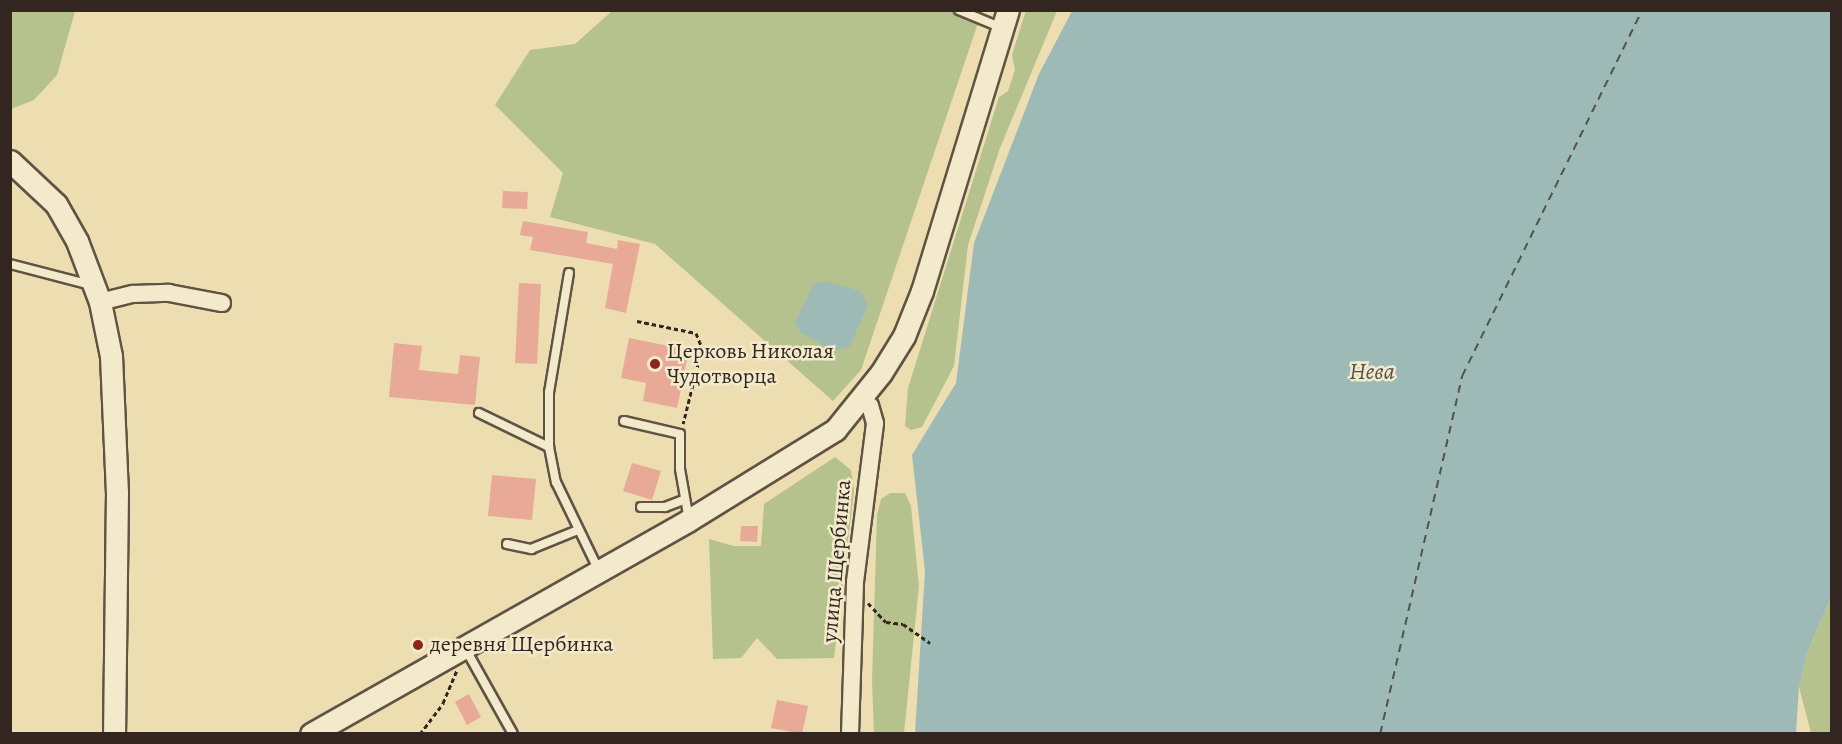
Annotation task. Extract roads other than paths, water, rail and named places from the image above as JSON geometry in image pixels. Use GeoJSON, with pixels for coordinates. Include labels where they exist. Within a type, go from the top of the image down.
{"type":"FeatureCollection","features":[{"type":"Feature","properties":{"kind":"street"},"geometry":{"type":"LineString","coordinates":[[311,734],[599,572],[686,510],[835,430],[861,399],[904,336],[922,291],[1005,19]]}},
{"type":"Feature","properties":{"kind":"street"},"geometry":{"type":"LineString","coordinates":[[10,161],[56,204],[77,241],[97,294],[111,356],[116,424],[114,734]]}},
{"type":"Feature","properties":{"kind":"street"},"geometry":{"type":"LineString","coordinates":[[97,294],[169,293],[222,303]]}},
{"type":"Feature","properties":{"kind":"street","name":"улица Щербинка"},"geometry":{"type":"LineString","coordinates":[[850,734],[854,593],[875,423],[870,406],[861,399]]}},
{"type":"Feature","properties":{"kind":"lane"},"geometry":{"type":"LineString","coordinates":[[959,10],[1005,19]]}},
{"type":"Feature","properties":{"kind":"lane"},"geometry":{"type":"LineString","coordinates":[[10,264],[97,294]]}},
{"type":"Feature","properties":{"kind":"lane"},"geometry":{"type":"LineString","coordinates":[[569,273],[549,392],[549,447],[556,482],[599,572]]}},
{"type":"Feature","properties":{"kind":"lane"},"geometry":{"type":"LineString","coordinates":[[479,413],[549,447]]}},
{"type":"Feature","properties":{"kind":"lane"},"geometry":{"type":"LineString","coordinates":[[624,421],[680,434],[686,510],[641,507]]}},
{"type":"Feature","properties":{"kind":"lane"},"geometry":{"type":"LineString","coordinates":[[507,544],[531,549],[578,530]]}},
{"type":"Feature","properties":{"kind":"lane"},"geometry":{"type":"LineString","coordinates":[[462,647],[513,734]]}},
{"type":"Feature","properties":{"kind":"water","name":"Нева"},"geometry":{"type":"Polygon","coordinates":[[[1072,11],[1831,11],[1831,597],[1807,653],[1799,687],[1796,733],[915,733],[925,571],[912,455],[956,383],[974,243],[1039,74],[1072,11]]]}},
{"type":"Feature","properties":{"kind":"water"},"geometry":{"type":"Polygon","coordinates":[[[824,281],[860,291],[868,305],[850,346],[833,351],[800,332],[795,322],[814,284],[824,281]]]}},
{"type":"Feature","properties":{"kind":"place","name":"Церковь Николая Чудотворца"},"geometry":{"type":"Point","coordinates":[655,364]}},
{"type":"Feature","properties":{"kind":"place","name":"деревня Щербинка"},"geometry":{"type":"Point","coordinates":[418,645]}}]}
